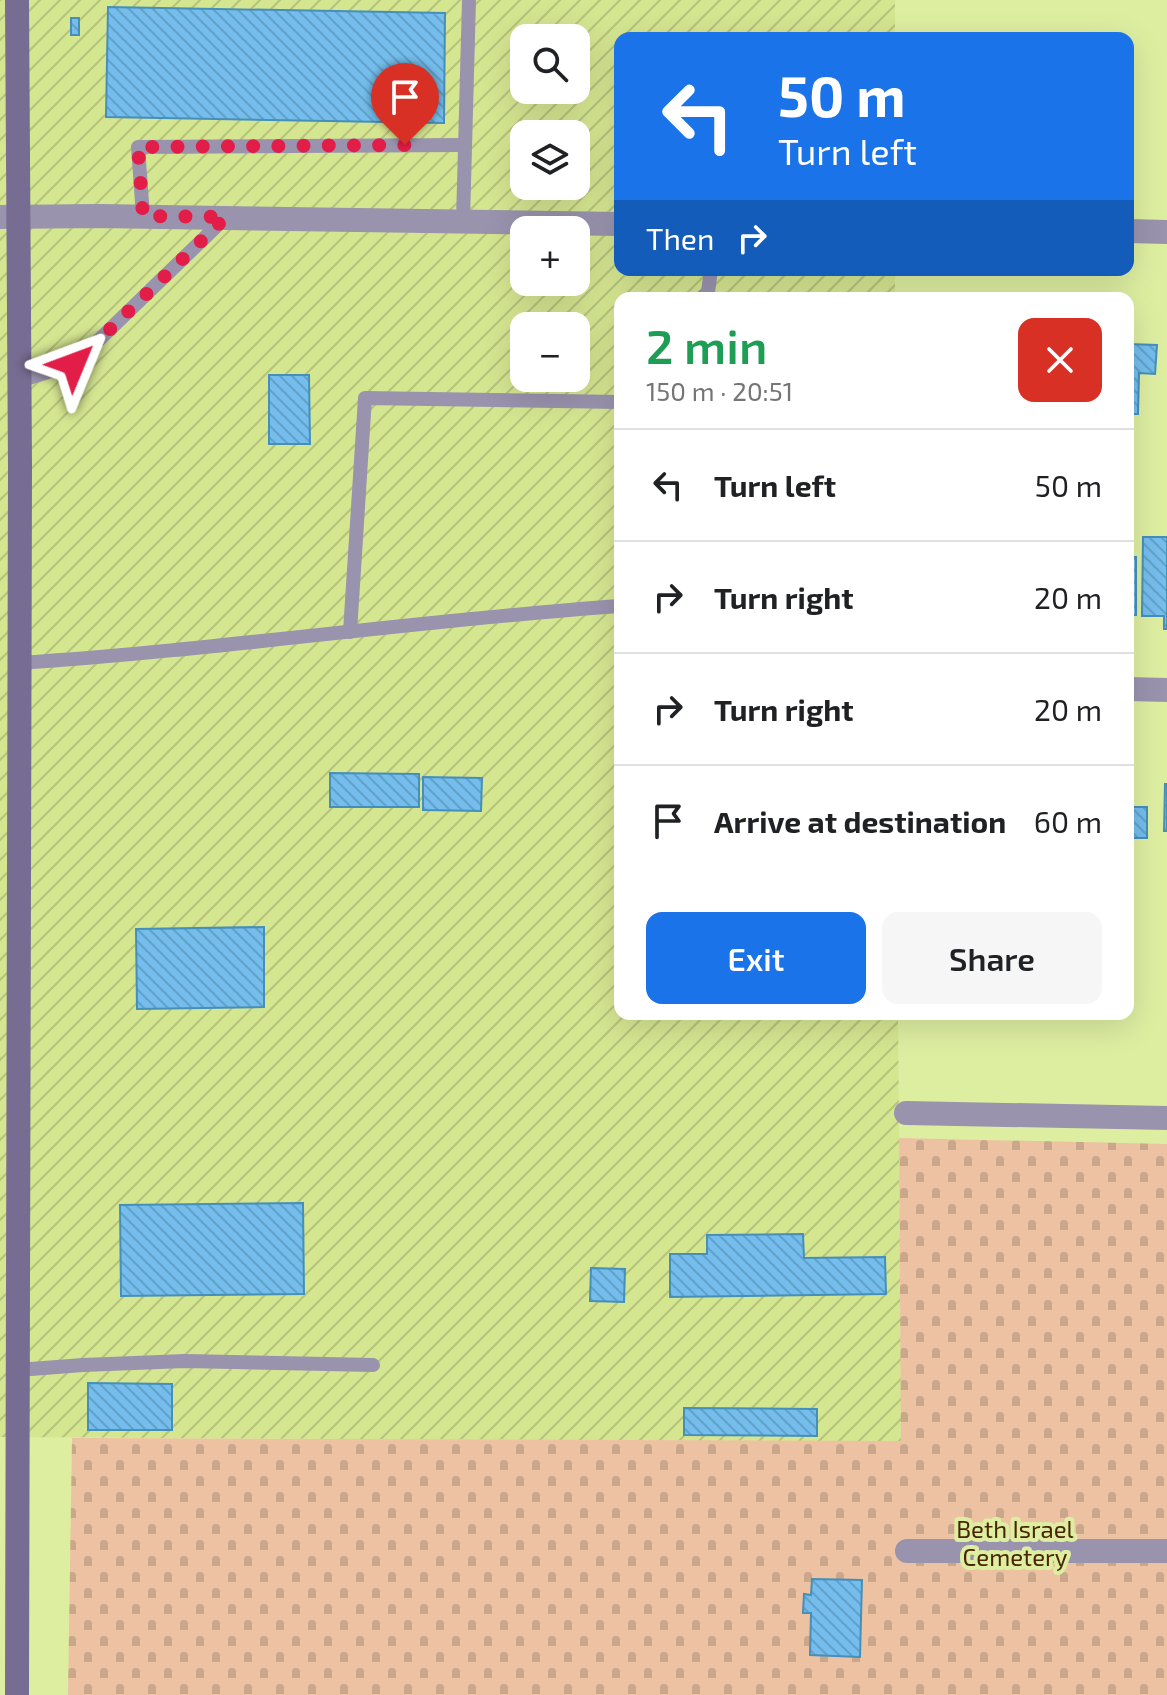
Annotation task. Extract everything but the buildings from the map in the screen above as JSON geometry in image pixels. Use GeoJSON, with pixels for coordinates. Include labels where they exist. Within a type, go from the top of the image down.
{"type":"FeatureCollection","features":[{"type":"Feature","properties":{"kind":"main road"},"geometry":{"type":"LineString","coordinates":[[17,0],[9,217],[19,381],[9,1260],[18,1370],[17,1695]]}},
{"type":"Feature","properties":{"kind":"street"},"geometry":{"type":"LineString","coordinates":[[9,217],[143,216],[614,224]]}},
{"type":"Feature","properties":{"kind":"street"},"geometry":{"type":"LineString","coordinates":[[1134,231],[1167,232]]}},
{"type":"Feature","properties":{"kind":"street"},"geometry":{"type":"LineString","coordinates":[[1134,689],[1167,690]]}},
{"type":"Feature","properties":{"kind":"street"},"geometry":{"type":"LineString","coordinates":[[906,1113],[1167,1118]]}},
{"type":"Feature","properties":{"kind":"street"},"geometry":{"type":"LineString","coordinates":[[907,1551],[1167,1551]]}},
{"type":"Feature","properties":{"kind":"lane"},"geometry":{"type":"LineString","coordinates":[[463,221],[469,0]]}},
{"type":"Feature","properties":{"kind":"lane"},"geometry":{"type":"LineString","coordinates":[[143,216],[138,147],[465,145]]}},
{"type":"Feature","properties":{"kind":"lane"},"geometry":{"type":"LineString","coordinates":[[19,381],[74,364],[226,217]]}},
{"type":"Feature","properties":{"kind":"lane"},"geometry":{"type":"LineString","coordinates":[[350,632],[365,398],[614,402]]}},
{"type":"Feature","properties":{"kind":"lane"},"geometry":{"type":"LineString","coordinates":[[18,663],[129,656],[614,607]]}},
{"type":"Feature","properties":{"kind":"lane"},"geometry":{"type":"LineString","coordinates":[[18,1370],[185,1361],[373,1365]]}},
{"type":"Feature","properties":{"kind":"shaded area"},"geometry":{"type":"Polygon","coordinates":[[[0,0],[895,0],[895,32],[614,32],[614,276],[895,276],[895,292],[614,292],[614,1020],[898,1020],[902,1442],[0,1437],[0,0]]]}},
{"type":"Feature","properties":{"kind":"green space","name":"Beth Israel Cemetery"},"geometry":{"type":"Polygon","coordinates":[[[899,1138],[1167,1144],[1167,1695],[68,1695],[72,1438],[901,1441],[899,1138]]]}},
{"type":"Feature","properties":{"kind":"route"},"geometry":{"type":"LineString","coordinates":[[74,364],[226,217],[143,216],[138,147],[405,145]]}}]}
